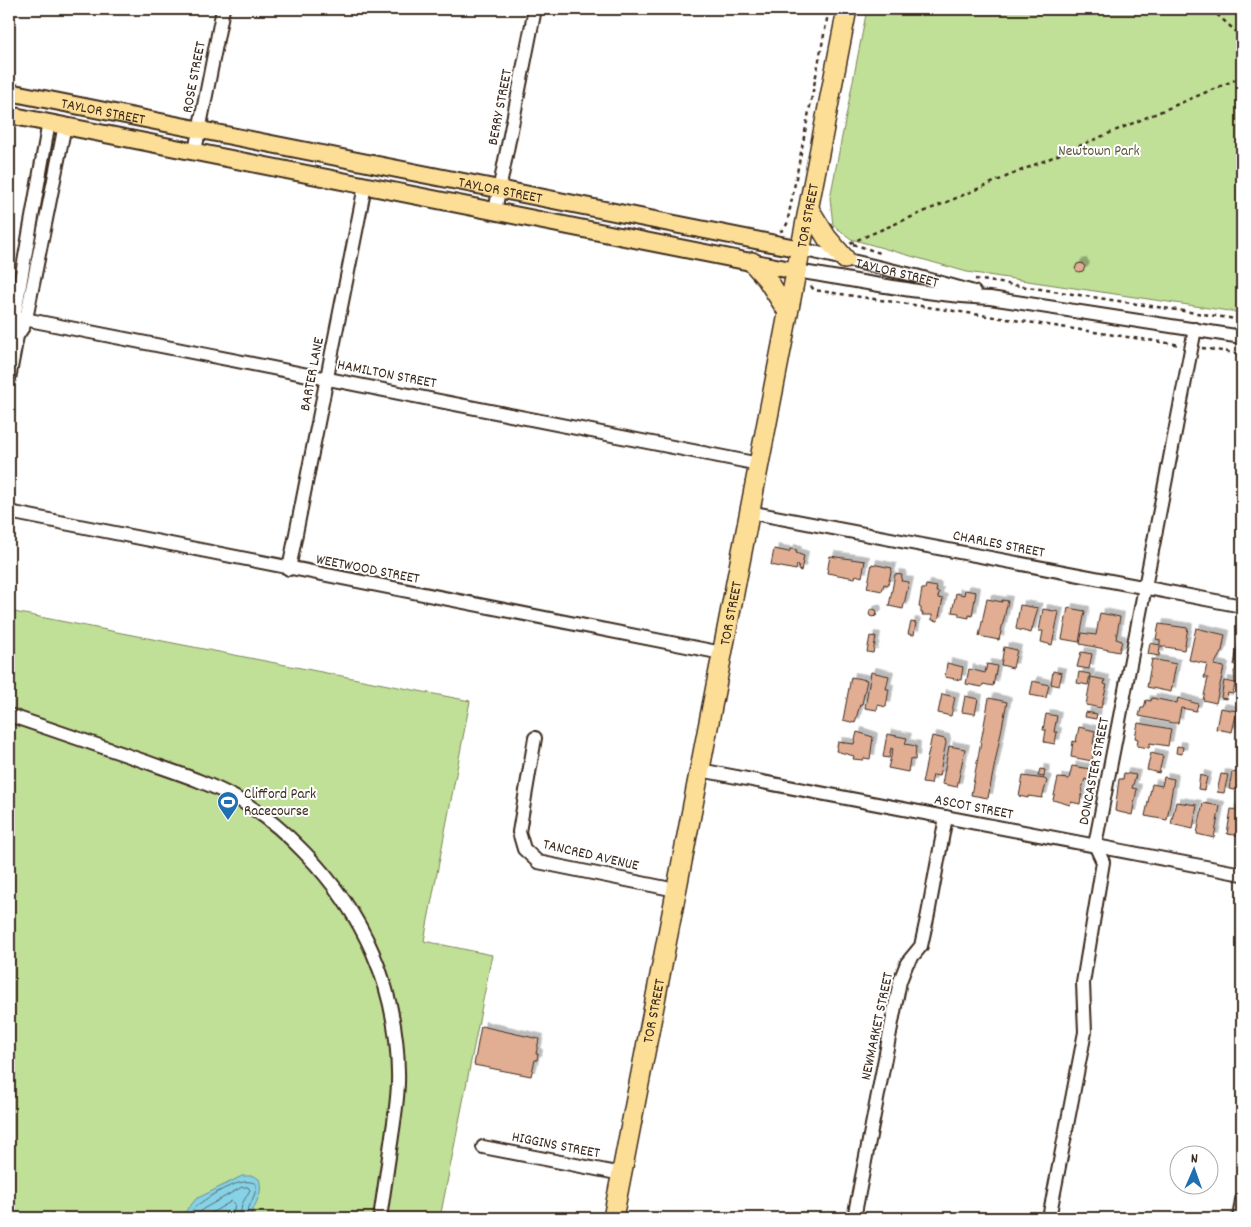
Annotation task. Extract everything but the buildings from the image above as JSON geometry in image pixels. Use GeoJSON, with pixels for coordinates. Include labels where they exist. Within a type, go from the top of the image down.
{"type":"FeatureCollection","features":[{"type":"Feature","properties":{"kind":"highway","name":"TOR STREET"},"geometry":{"type":"LineString","coordinates":[[613,1218],[847,9]]}},
{"type":"Feature","properties":{"kind":"highway"},"geometry":{"type":"LineString","coordinates":[[809,209],[827,238],[848,251]]}},
{"type":"Feature","properties":{"kind":"highway"},"geometry":{"type":"LineString","coordinates":[[752,262],[767,279],[788,312]]}},
{"type":"Feature","properties":{"kind":"main road","name":"TAYLOR STREET"},"geometry":{"type":"LineString","coordinates":[[9,92],[801,249]]}},
{"type":"Feature","properties":{"kind":"main road","name":"TAYLOR STREET"},"geometry":{"type":"LineString","coordinates":[[9,115],[796,270]]}},
{"type":"Feature","properties":{"kind":"street","name":"ROSE STREET"},"geometry":{"type":"LineString","coordinates":[[195,151],[223,9]]}},
{"type":"Feature","properties":{"kind":"street","name":"BERRY STREET"},"geometry":{"type":"LineString","coordinates":[[495,212],[535,9]]}},
{"type":"Feature","properties":{"kind":"street"},"geometry":{"type":"LineString","coordinates":[[9,379],[17,336],[14,326],[57,124]]}},
{"type":"Feature","properties":{"kind":"street","name":"BARTER LANE"},"geometry":{"type":"LineString","coordinates":[[289,569],[365,186]]}},
{"type":"Feature","properties":{"kind":"street","name":"TAYLOR STREET"},"geometry":{"type":"LineString","coordinates":[[801,249],[848,251],[990,298]]}},
{"type":"Feature","properties":{"kind":"street","name":"TAYLOR STREET"},"geometry":{"type":"LineString","coordinates":[[796,270],[954,296],[990,298],[1242,336]]}},
{"type":"Feature","properties":{"kind":"street","name":"HAMILTON STREET"},"geometry":{"type":"LineString","coordinates":[[16,317],[759,464]]}},
{"type":"Feature","properties":{"kind":"street","name":"DONCASTER STREET"},"geometry":{"type":"LineString","coordinates":[[1049,1218],[1085,1032],[1083,983],[1103,862],[1095,845],[1195,329]]}},
{"type":"Feature","properties":{"kind":"street","name":"WEETWOOD STREET"},"geometry":{"type":"LineString","coordinates":[[9,512],[289,569],[722,653]]}},
{"type":"Feature","properties":{"kind":"street","name":"CHARLES STREET"},"geometry":{"type":"LineString","coordinates":[[750,512],[1242,606]]}},
{"type":"Feature","properties":{"kind":"street"},"geometry":{"type":"LineString","coordinates":[[9,715],[194,778],[230,795],[258,812],[292,839],[334,885],[349,906],[374,952],[390,1002],[395,1025],[398,1074],[397,1102],[380,1218]]}},
{"type":"Feature","properties":{"kind":"street","name":"TANCRED AVENUE"},"geometry":{"type":"LineString","coordinates":[[535,738],[518,832],[524,849],[538,862],[676,890]]}},
{"type":"Feature","properties":{"kind":"street","name":"ASCOT STREET"},"geometry":{"type":"LineString","coordinates":[[700,770],[1242,874]]}},
{"type":"Feature","properties":{"kind":"street","name":"NEWMARKET STREET"},"geometry":{"type":"LineString","coordinates":[[854,1218],[900,980],[907,963],[916,955],[921,946],[946,817]]}},
{"type":"Feature","properties":{"kind":"street","name":"HIGGINS STREET"},"geometry":{"type":"LineString","coordinates":[[483,1147],[622,1174]]}},
{"type":"Feature","properties":{"kind":"street"},"geometry":{"type":"LineString","coordinates":[[1239,1218],[1242,1200]]}},
{"type":"Feature","properties":{"kind":"path"},"geometry":{"type":"LineString","coordinates":[[783,230],[787,224],[829,9]]}},
{"type":"Feature","properties":{"kind":"path"},"geometry":{"type":"LineString","coordinates":[[1211,9],[1242,37]]}},
{"type":"Feature","properties":{"kind":"path"},"geometry":{"type":"LineString","coordinates":[[848,251],[1242,77]]}},
{"type":"Feature","properties":{"kind":"path"},"geometry":{"type":"LineString","coordinates":[[844,240],[848,251]]}},
{"type":"Feature","properties":{"kind":"path"},"geometry":{"type":"LineString","coordinates":[[848,251],[886,256]]}},
{"type":"Feature","properties":{"kind":"path"},"geometry":{"type":"LineString","coordinates":[[968,278],[1242,320]]}},
{"type":"Feature","properties":{"kind":"path"},"geometry":{"type":"LineString","coordinates":[[811,286],[814,290],[1242,354]]}},
{"type":"Feature","properties":{"kind":"green space","name":"Newtown Park"},"geometry":{"type":"Polygon","coordinates":[[[867,9],[1242,9],[1242,313],[967,272],[851,239],[833,225],[830,198],[867,9]]]}},
{"type":"Feature","properties":{"kind":"green space","name":"Clifford Park Racecourse"},"geometry":{"type":"Polygon","coordinates":[[[9,611],[470,701],[424,941],[492,955],[440,1218],[9,1218],[9,611]]]}},
{"type":"Feature","properties":{"kind":"water"},"geometry":{"type":"Polygon","coordinates":[[[242,1176],[253,1176],[259,1179],[260,1184],[259,1194],[250,1218],[180,1218],[196,1199],[242,1176]]]}},
{"type":"Feature","properties":{"kind":"place","name":"Clifford Park Racecourse"},"geometry":{"type":"Point","coordinates":[228,821]}}]}
